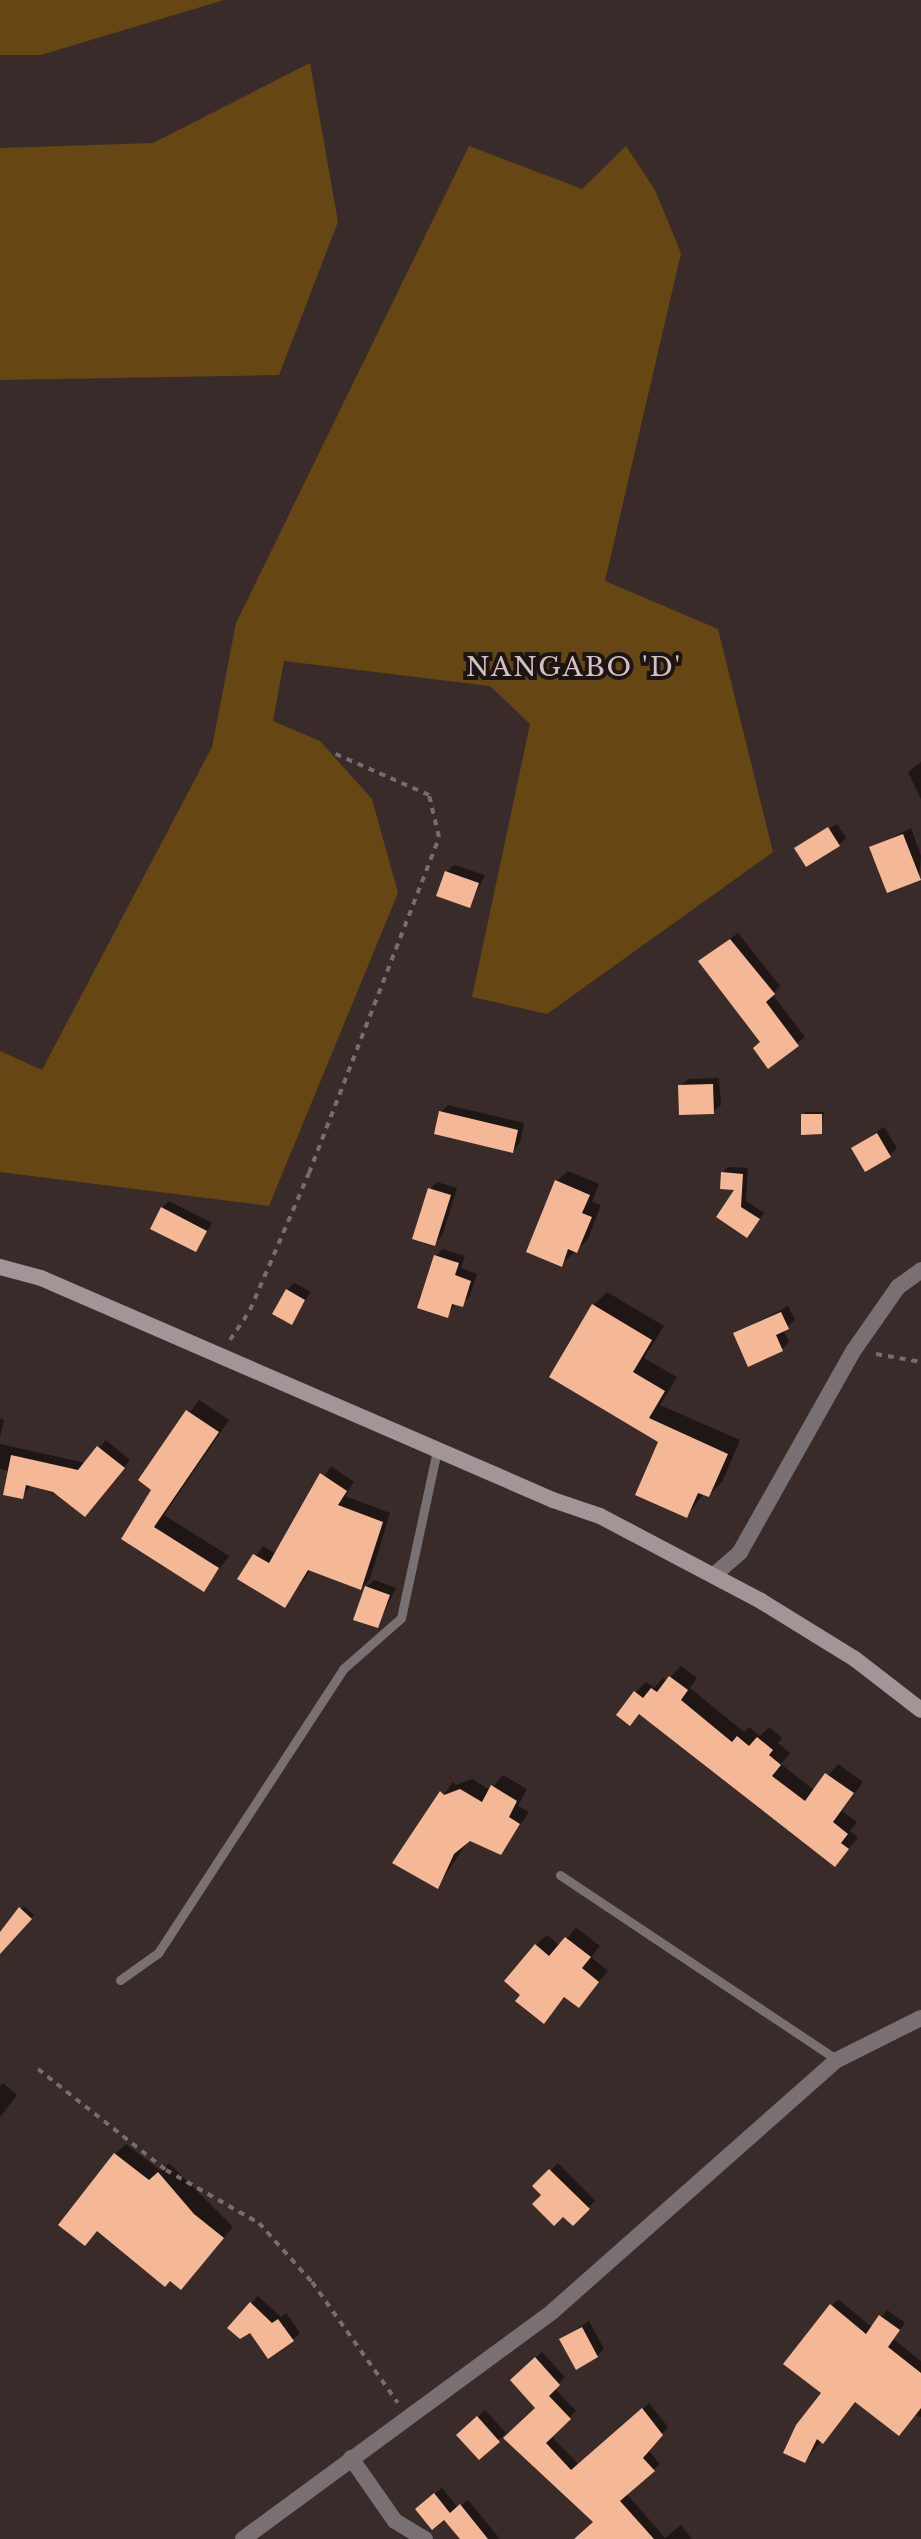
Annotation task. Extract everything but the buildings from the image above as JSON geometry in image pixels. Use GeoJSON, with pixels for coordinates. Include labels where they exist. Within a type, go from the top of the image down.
{"type":"FeatureCollection","features":[{"type":"Feature","properties":{"kind":"street"},"geometry":{"type":"LineString","coordinates":[[0,1267],[41,1278],[437,1450],[600,1516],[714,1575],[855,1659],[921,1710]]}},
{"type":"Feature","properties":{"kind":"street"},"geometry":{"type":"LineString","coordinates":[[714,1575],[740,1552],[854,1350],[898,1287],[921,1270]]}},
{"type":"Feature","properties":{"kind":"street"},"geometry":{"type":"LineString","coordinates":[[243,2539],[351,2458],[410,2420],[553,2311],[837,2060],[921,2018]]}},
{"type":"Feature","properties":{"kind":"street"},"geometry":{"type":"LineString","coordinates":[[351,2458],[395,2521],[425,2539]]}},
{"type":"Feature","properties":{"kind":"lane"},"geometry":{"type":"LineString","coordinates":[[120,1980],[158,1953],[343,1669],[401,1618],[437,1450]]}},
{"type":"Feature","properties":{"kind":"lane"},"geometry":{"type":"LineString","coordinates":[[560,1875],[837,2060]]}},
{"type":"Feature","properties":{"kind":"path"},"geometry":{"type":"LineString","coordinates":[[219,1355],[250,1310],[309,1173],[439,837],[429,795],[331,752]]}},
{"type":"Feature","properties":{"kind":"path"},"geometry":{"type":"LineString","coordinates":[[854,1350],[921,1362]]}},
{"type":"Feature","properties":{"kind":"path"},"geometry":{"type":"LineString","coordinates":[[38,2069],[166,2170],[259,2223],[312,2282],[410,2420]]}},
{"type":"Feature","properties":{"kind":"shaded area"},"geometry":{"type":"Polygon","coordinates":[[[0,0],[224,0],[41,55],[0,55],[0,0]]]}},
{"type":"Feature","properties":{"kind":"shaded area"},"geometry":{"type":"Polygon","coordinates":[[[310,63],[338,222],[279,375],[0,380],[0,148],[153,143],[310,63]]]}},
{"type":"Feature","properties":{"kind":"shaded area"},"geometry":{"type":"Polygon","coordinates":[[[469,146],[582,189],[626,146],[655,190],[681,253],[605,581],[718,629],[773,852],[547,1014],[472,997],[530,724],[490,686],[284,661],[273,721],[320,741],[372,799],[398,893],[269,1206],[0,1172],[0,1051],[42,1070],[212,747],[236,623],[469,146]]]}},
{"type":"Feature","properties":{"kind":"district","name":"NANGABO 'D'"},"geometry":{"type":"Point","coordinates":[574,668]}}]}
